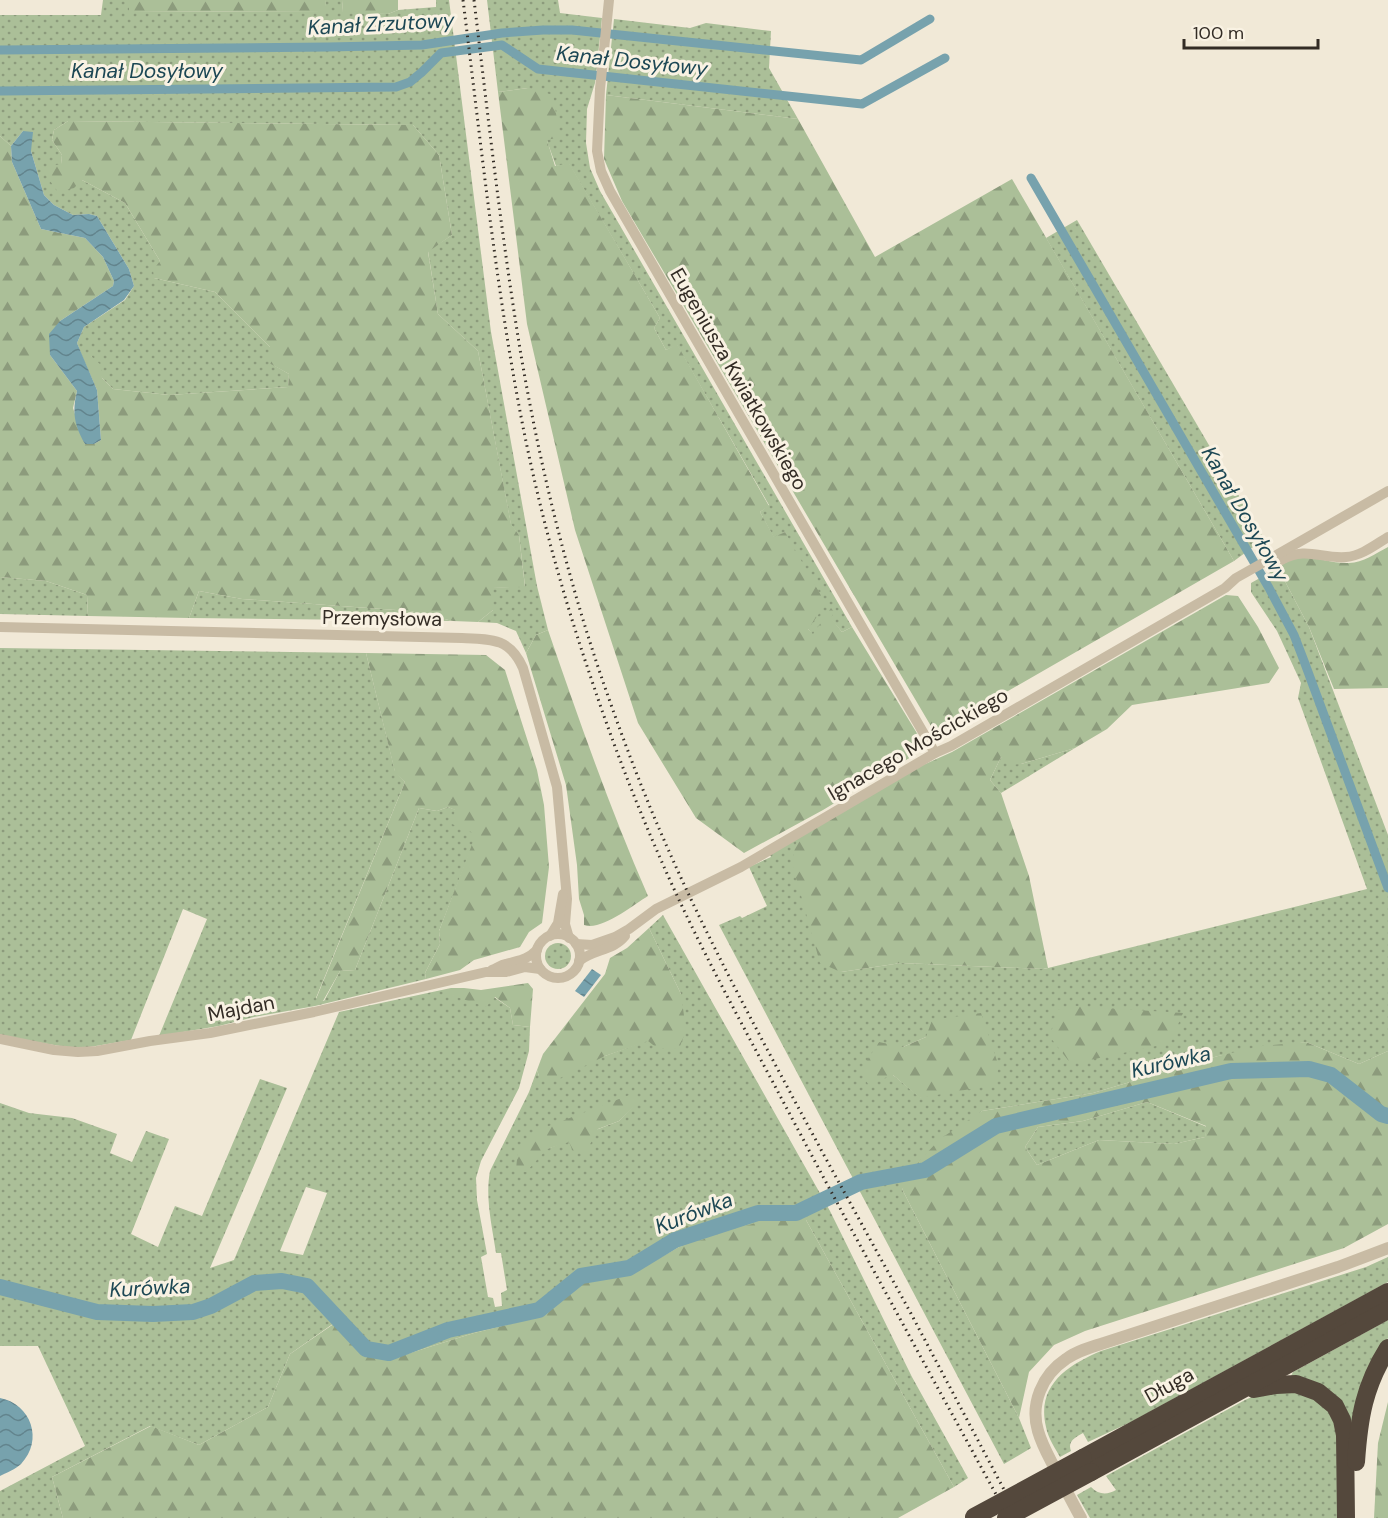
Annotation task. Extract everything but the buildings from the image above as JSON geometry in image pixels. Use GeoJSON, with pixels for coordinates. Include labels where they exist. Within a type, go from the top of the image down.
{"type":"FeatureCollection","features":[{"type":"Feature","properties":{"kind":"highway","name":"Długa"},"geometry":{"type":"LineString","coordinates":[[1006,1518],[1087,1465],[1388,1292]]}},
{"type":"Feature","properties":{"kind":"highway"},"geometry":{"type":"LineString","coordinates":[[1232,1395],[1388,1310]]}},
{"type":"Feature","properties":{"kind":"highway"},"geometry":{"type":"LineString","coordinates":[[1353,1518],[1360,1417],[1371,1381],[1388,1348]]}},
{"type":"Feature","properties":{"kind":"highway"},"geometry":{"type":"LineString","coordinates":[[1232,1395],[1265,1386],[1292,1383],[1312,1389],[1330,1401],[1338,1412],[1345,1435],[1346,1518]]}},
{"type":"Feature","properties":{"kind":"highway","name":"Długa"},"geometry":{"type":"LineString","coordinates":[[973,1518],[1232,1395]]}},
{"type":"Feature","properties":{"kind":"street","name":"Eugeniusza Kwiatkowskiego"},"geometry":{"type":"LineString","coordinates":[[609,0],[600,89],[597,151],[601,171],[935,753]]}},
{"type":"Feature","properties":{"kind":"street","name":"Ignacego Mościckiego"},"geometry":{"type":"LineString","coordinates":[[573,941],[592,945],[609,940],[629,929],[656,909],[741,867],[935,753],[1246,577],[1388,491]]}},
{"type":"Feature","properties":{"kind":"street"},"geometry":{"type":"LineString","coordinates":[[1318,532],[1314,542],[1320,554]]}},
{"type":"Feature","properties":{"kind":"street","name":"Ignacego Mościckiego"},"geometry":{"type":"LineString","coordinates":[[1269,563],[1300,552],[1345,557],[1364,551],[1388,537]]}},
{"type":"Feature","properties":{"kind":"street","name":"Przemysłowa"},"geometry":{"type":"LineString","coordinates":[[0,627],[462,638],[500,642],[513,651],[524,668],[552,768],[559,805],[565,863],[567,907],[565,924],[573,941]]}},
{"type":"Feature","properties":{"kind":"street","name":"Przemysłowa"},"geometry":{"type":"LineString","coordinates":[[550,936],[558,923],[565,888]]}},
{"type":"Feature","properties":{"kind":"street","name":"Ignacego Mościckiego"},"geometry":{"type":"LineString","coordinates":[[579,961],[589,954],[618,943],[629,929]]}},
{"type":"Feature","properties":{"kind":"street"},"geometry":{"type":"LineString","coordinates":[[560,935],[573,941],[579,952],[579,961],[570,975],[560,978],[551,977],[540,969],[536,959],[537,950],[542,941],[550,936],[560,935]]}},
{"type":"Feature","properties":{"kind":"street","name":"Majdan"},"geometry":{"type":"LineString","coordinates":[[0,1039],[54,1050],[78,1052],[210,1033],[304,1015],[486,972],[523,960],[537,950]]}},
{"type":"Feature","properties":{"kind":"street","name":"Majdan"},"geometry":{"type":"LineString","coordinates":[[486,972],[506,972],[525,968],[540,969]]}},
{"type":"Feature","properties":{"kind":"street"},"geometry":{"type":"LineString","coordinates":[[1081,1518],[1047,1454],[1037,1429],[1037,1401],[1043,1384],[1056,1367],[1072,1355],[1096,1345],[1338,1268],[1388,1248]]}},
{"type":"Feature","properties":{"kind":"green space"},"geometry":{"type":"Polygon","coordinates":[[[103,0],[129,0],[129,11],[326,12],[325,0],[342,0],[343,12],[388,14],[398,10],[436,7],[436,0],[449,0],[491,332],[537,586],[548,630],[536,635],[526,653],[516,631],[497,623],[478,622],[493,610],[493,588],[525,586],[519,535],[511,525],[478,351],[438,314],[428,251],[452,235],[439,155],[413,125],[68,121],[54,130],[52,140],[62,155],[61,164],[82,180],[125,203],[160,261],[154,278],[215,292],[270,347],[270,363],[289,374],[288,387],[169,395],[113,389],[102,378],[91,356],[82,356],[77,343],[84,327],[125,300],[134,286],[129,269],[97,216],[73,215],[54,205],[44,195],[23,131],[11,146],[0,136],[0,15],[101,15],[103,0]]]}},
{"type":"Feature","properties":{"kind":"green space"},"geometry":{"type":"Polygon","coordinates":[[[129,0],[325,0],[327,12],[129,11],[129,0]]]}},
{"type":"Feature","properties":{"kind":"green space"},"geometry":{"type":"Polygon","coordinates":[[[342,0],[398,0],[398,10],[388,14],[343,13],[342,0]]]}},
{"type":"Feature","properties":{"kind":"green space"},"geometry":{"type":"Polygon","coordinates":[[[487,0],[558,0],[560,13],[602,18],[595,83],[587,109],[586,143],[590,168],[600,191],[852,627],[842,632],[830,618],[813,635],[808,629],[785,532],[774,538],[760,512],[769,505],[677,345],[666,350],[654,328],[660,318],[569,164],[556,166],[528,88],[498,92],[487,0]]]}},
{"type":"Feature","properties":{"kind":"green space"},"geometry":{"type":"Polygon","coordinates":[[[614,19],[690,28],[706,23],[771,31],[769,68],[798,119],[606,95],[614,19]]]}},
{"type":"Feature","properties":{"kind":"green space"},"geometry":{"type":"Polygon","coordinates":[[[528,88],[553,95],[560,137],[547,140],[555,166],[569,163],[660,318],[654,328],[666,350],[677,344],[769,506],[760,512],[774,537],[785,532],[826,604],[808,629],[813,634],[831,608],[834,612],[831,618],[842,632],[852,627],[926,748],[823,810],[744,853],[696,818],[638,723],[575,530],[527,324],[498,92],[528,88]]]}},
{"type":"Feature","properties":{"kind":"green space"},"geometry":{"type":"Polygon","coordinates":[[[606,95],[798,119],[875,257],[1012,179],[1234,561],[935,733],[622,201],[604,159],[606,95]]]}},
{"type":"Feature","properties":{"kind":"green space"},"geometry":{"type":"Polygon","coordinates":[[[68,121],[413,125],[439,155],[452,235],[428,252],[438,314],[478,351],[511,524],[519,535],[525,587],[493,588],[493,610],[478,622],[453,621],[410,611],[242,599],[199,591],[189,618],[88,616],[87,595],[46,581],[0,577],[0,136],[11,146],[12,162],[41,229],[85,238],[103,257],[114,281],[113,286],[60,321],[50,355],[77,391],[73,408],[85,444],[94,444],[101,440],[97,390],[82,356],[91,356],[101,365],[102,378],[113,389],[169,395],[288,387],[289,374],[269,363],[270,347],[215,292],[154,278],[153,270],[160,261],[125,203],[82,180],[74,188],[58,192],[45,174],[51,166],[61,164],[62,155],[52,140],[54,130],[68,121]]]}},
{"type":"Feature","properties":{"kind":"green space"},"geometry":{"type":"Polygon","coordinates":[[[1077,220],[1264,539],[1234,561],[1046,238],[1077,220]]]}},
{"type":"Feature","properties":{"kind":"green space"},"geometry":{"type":"Polygon","coordinates":[[[1388,547],[1388,688],[1334,689],[1309,627],[1278,568],[1295,558],[1304,557],[1354,563],[1388,547]]]}},
{"type":"Feature","properties":{"kind":"green space"},"geometry":{"type":"Polygon","coordinates":[[[1278,568],[1309,627],[1388,835],[1388,1051],[1359,1064],[1306,1042],[1218,1056],[1093,1093],[982,1111],[902,1189],[1019,1418],[1031,1448],[1004,1464],[719,925],[740,916],[742,918],[767,906],[749,867],[771,857],[769,853],[799,836],[841,972],[901,963],[1044,969],[1367,889],[1298,698],[1301,683],[1277,631],[1251,592],[1251,583],[1278,568]],[[926,1037],[903,1047],[893,1075],[921,1098],[926,1037]]]}},
{"type":"Feature","properties":{"kind":"green space"},"geometry":{"type":"Polygon","coordinates":[[[0,577],[46,581],[87,595],[88,616],[0,614],[0,577]]]}},
{"type":"Feature","properties":{"kind":"green space"},"geometry":{"type":"Polygon","coordinates":[[[199,591],[242,599],[410,611],[453,621],[189,618],[199,591]]]}},
{"type":"Feature","properties":{"kind":"green space"},"geometry":{"type":"Polygon","coordinates":[[[1226,595],[1238,596],[1258,627],[1279,668],[1269,683],[1132,705],[1107,729],[1075,748],[1021,764],[1012,765],[1001,757],[990,780],[1001,793],[1029,876],[1048,968],[901,963],[841,972],[820,963],[793,867],[794,849],[799,836],[921,766],[952,752],[1226,595]]]}},
{"type":"Feature","properties":{"kind":"green space"},"geometry":{"type":"Polygon","coordinates":[[[548,630],[583,731],[648,896],[608,921],[591,926],[584,925],[584,915],[579,899],[577,865],[566,785],[526,653],[536,635],[548,630]]]}},
{"type":"Feature","properties":{"kind":"green space"},"geometry":{"type":"Polygon","coordinates":[[[0,648],[366,653],[395,771],[405,782],[316,998],[324,1001],[340,971],[355,970],[419,808],[437,811],[448,807],[456,810],[477,834],[439,931],[440,944],[425,973],[426,979],[315,1006],[159,1036],[207,919],[183,909],[131,1040],[78,1049],[0,1036],[0,648]]]}},
{"type":"Feature","properties":{"kind":"green space"},"geometry":{"type":"Polygon","coordinates":[[[366,653],[486,655],[505,670],[537,770],[544,805],[549,867],[542,923],[529,932],[520,947],[474,960],[460,970],[426,979],[425,973],[440,944],[439,931],[476,834],[452,824],[455,810],[448,807],[437,811],[419,808],[355,970],[340,971],[323,1001],[316,999],[405,782],[395,772],[366,653]]]}},
{"type":"Feature","properties":{"kind":"green space"},"geometry":{"type":"Polygon","coordinates":[[[1075,748],[1001,793],[990,780],[1001,757],[1021,764],[1075,748]]]}},
{"type":"Feature","properties":{"kind":"green space"},"geometry":{"type":"Polygon","coordinates":[[[663,915],[830,1211],[912,1377],[968,1478],[954,1487],[806,1220],[679,1247],[631,1274],[587,1280],[542,1316],[474,1333],[391,1359],[365,1353],[337,1321],[290,1354],[268,1407],[199,1445],[150,1426],[52,1477],[63,1518],[0,1518],[0,1491],[85,1446],[38,1346],[0,1346],[0,1103],[29,1113],[72,1118],[117,1134],[110,1153],[132,1162],[146,1131],[169,1139],[131,1234],[158,1247],[175,1206],[202,1216],[260,1079],[287,1088],[210,1268],[234,1260],[339,1012],[451,988],[452,995],[494,997],[510,1008],[513,1025],[530,1027],[529,1051],[519,1088],[481,1161],[476,1178],[477,1200],[487,1254],[481,1257],[488,1297],[493,1298],[495,1307],[502,1306],[501,1293],[507,1290],[501,1253],[496,1253],[491,1222],[488,1191],[490,1171],[529,1092],[537,1070],[539,1076],[648,1040],[681,994],[649,928],[663,915]],[[637,1102],[547,1149],[619,1121],[637,1102]],[[306,1187],[280,1251],[303,1255],[327,1193],[306,1187]]]}},
{"type":"Feature","properties":{"kind":"green space"},"geometry":{"type":"Polygon","coordinates":[[[649,928],[681,994],[686,1030],[679,1049],[657,1048],[648,1041],[605,1056],[552,1082],[539,1076],[537,1070],[543,1054],[605,974],[610,958],[627,948],[649,928]]]}},
{"type":"Feature","properties":{"kind":"green space"},"geometry":{"type":"Polygon","coordinates":[[[558,943],[567,947],[571,956],[567,965],[558,969],[549,965],[545,956],[549,947],[558,943]]]}},
{"type":"Feature","properties":{"kind":"green space"},"geometry":{"type":"Polygon","coordinates":[[[528,983],[533,989],[530,1027],[513,1025],[510,1008],[495,997],[486,1007],[451,995],[451,988],[481,990],[528,983]]]}},
{"type":"Feature","properties":{"kind":"green space"},"geometry":{"type":"Polygon","coordinates":[[[1074,1006],[1183,1013],[1170,1043],[1071,1064],[1050,1037],[1057,1010],[1074,1006]]]}},
{"type":"Feature","properties":{"kind":"green space"},"geometry":{"type":"Polygon","coordinates":[[[981,1013],[999,1067],[993,1085],[920,1098],[893,1075],[868,1084],[860,1071],[879,1042],[903,1047],[926,1037],[932,1020],[981,1013]]]}},
{"type":"Feature","properties":{"kind":"green space"},"geometry":{"type":"Polygon","coordinates":[[[1306,1042],[1359,1064],[1388,1051],[1388,1224],[1344,1248],[1085,1331],[1054,1345],[1029,1372],[1019,1418],[902,1189],[919,1161],[940,1139],[982,1111],[1093,1093],[1218,1056],[1262,1046],[1306,1042]],[[1147,1102],[1083,1121],[1038,1127],[1025,1147],[1037,1165],[1099,1140],[1174,1144],[1205,1137],[1206,1126],[1147,1102]]]}},
{"type":"Feature","properties":{"kind":"green space"},"geometry":{"type":"Polygon","coordinates":[[[632,1094],[638,1102],[619,1121],[598,1129],[586,1152],[574,1154],[569,1142],[547,1149],[526,1172],[516,1170],[518,1148],[536,1131],[632,1094]]]}},
{"type":"Feature","properties":{"kind":"green space"},"geometry":{"type":"Polygon","coordinates":[[[1147,1102],[1207,1127],[1205,1137],[1174,1144],[1099,1140],[1037,1165],[1025,1147],[1038,1127],[1083,1121],[1147,1102]]]}},
{"type":"Feature","properties":{"kind":"green space"},"geometry":{"type":"Polygon","coordinates":[[[774,1217],[806,1220],[954,1487],[898,1518],[63,1518],[52,1477],[151,1426],[199,1445],[268,1407],[290,1354],[338,1321],[365,1353],[391,1359],[474,1333],[542,1316],[587,1280],[631,1274],[679,1247],[774,1217]]]}},
{"type":"Feature","properties":{"kind":"green space"},"geometry":{"type":"Polygon","coordinates":[[[1388,1257],[1388,1282],[1131,1422],[1088,1442],[1083,1433],[1071,1442],[1071,1451],[1060,1457],[1047,1431],[1044,1412],[1046,1399],[1057,1379],[1077,1363],[1101,1351],[1366,1267],[1388,1257]]]}},
{"type":"Feature","properties":{"kind":"green space"},"geometry":{"type":"Polygon","coordinates":[[[1388,1320],[1388,1338],[1349,1428],[1291,1376],[1293,1372],[1388,1320]]]}},
{"type":"Feature","properties":{"kind":"green space"},"geometry":{"type":"Polygon","coordinates":[[[1286,1389],[1322,1401],[1336,1421],[1343,1518],[1090,1518],[1077,1495],[1091,1487],[1103,1493],[1116,1490],[1106,1476],[1245,1400],[1286,1389]]]}},
{"type":"Feature","properties":{"kind":"green space"},"geometry":{"type":"Polygon","coordinates":[[[1388,1402],[1388,1518],[1374,1518],[1378,1443],[1388,1402]]]}},
{"type":"Feature","properties":{"kind":"water"},"geometry":{"type":"Polygon","coordinates":[[[23,131],[33,132],[31,151],[44,195],[54,205],[73,215],[97,216],[129,269],[134,286],[124,300],[84,327],[77,343],[97,390],[101,440],[94,444],[85,444],[78,431],[74,412],[77,391],[50,355],[49,334],[60,321],[113,286],[114,281],[103,257],[85,238],[41,229],[12,162],[11,146],[23,131]]]}},
{"type":"Feature","properties":{"kind":"water"},"geometry":{"type":"Polygon","coordinates":[[[592,969],[601,975],[584,997],[575,991],[592,969]]]}},
{"type":"Feature","properties":{"kind":"water"},"geometry":{"type":"Polygon","coordinates":[[[0,1398],[20,1407],[31,1424],[33,1434],[28,1455],[21,1464],[0,1476],[0,1398]]]}},
{"type":"Feature","properties":{"kind":"waterway","name":"Kanał Zrzutowy"},"geometry":{"type":"LineString","coordinates":[[0,50],[422,45],[502,33],[572,30],[861,60],[930,19]]}},
{"type":"Feature","properties":{"kind":"waterway","name":"Kanał Dosyłowy"},"geometry":{"type":"LineString","coordinates":[[0,91],[396,87],[410,82],[441,53],[502,45],[538,69],[862,104],[945,58]]}},
{"type":"Feature","properties":{"kind":"waterway","name":"Kanał Dosyłowy"},"geometry":{"type":"LineString","coordinates":[[1031,178],[1294,635],[1388,888]]}},
{"type":"Feature","properties":{"kind":"waterway","name":"Kurówka"},"geometry":{"type":"LineString","coordinates":[[0,1287],[97,1312],[153,1314],[193,1312],[211,1306],[254,1283],[282,1281],[307,1286],[366,1349],[389,1353],[448,1330],[539,1310],[581,1276],[629,1268],[675,1240],[758,1213],[796,1213],[861,1182],[925,1170],[996,1126],[1231,1071],[1309,1069],[1331,1075],[1381,1114],[1388,1116]]}},
{"type":"Feature","properties":{"kind":"railway"},"geometry":{"type":"LineString","coordinates":[[463,0],[495,254],[510,356],[526,440],[559,575],[609,729],[662,863],[714,972],[1009,1518]]}},
{"type":"Feature","properties":{"kind":"railway"},"geometry":{"type":"LineString","coordinates":[[474,0],[507,262],[535,430],[574,589],[615,716],[662,835],[717,953],[1019,1518]]}}]}
